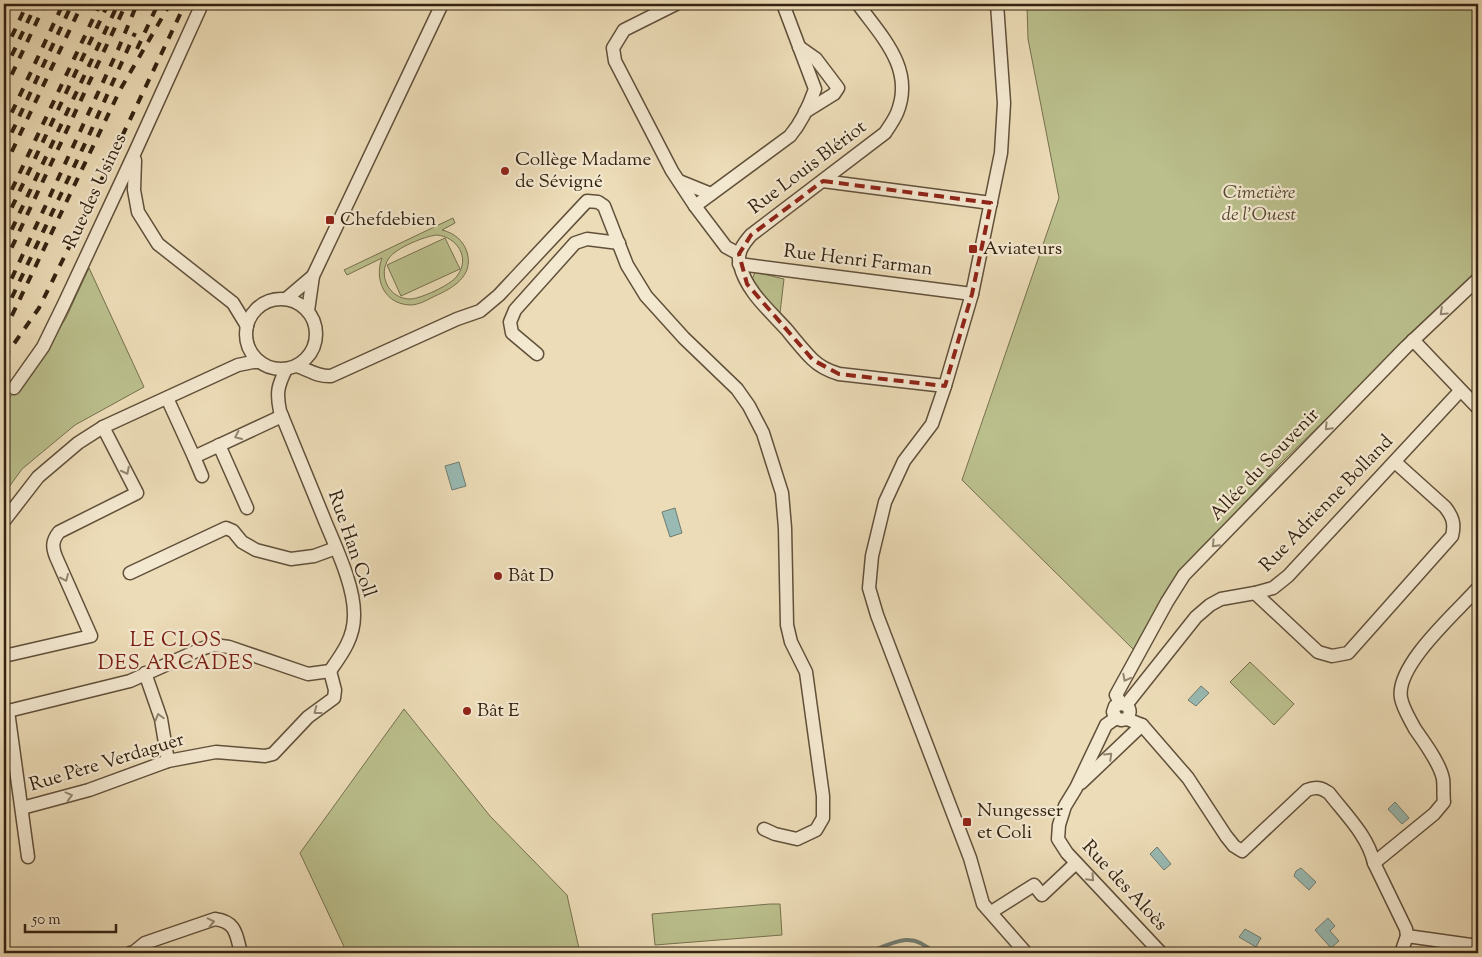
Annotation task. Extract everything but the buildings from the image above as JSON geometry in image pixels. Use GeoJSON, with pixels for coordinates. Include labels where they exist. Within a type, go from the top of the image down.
{"type":"FeatureCollection","features":[{"type":"Feature","properties":{"kind":"street","name":"Rue des Usines"},"geometry":{"type":"LineString","coordinates":[[14,388],[42,347],[135,152],[202,4]]}},
{"type":"Feature","properties":{"kind":"street"},"geometry":{"type":"LineString","coordinates":[[308,311],[313,276],[442,4]]}},
{"type":"Feature","properties":{"kind":"street"},"geometry":{"type":"LineString","coordinates":[[676,4],[624,30],[614,48],[615,61],[679,181],[726,248],[739,259],[747,284],[813,360],[827,370],[839,374],[945,386]]}},
{"type":"Feature","properties":{"kind":"street","name":"Rue Louis Blériot"},"geometry":{"type":"LineString","coordinates":[[695,206],[790,136],[796,130],[815,90],[783,4]]}},
{"type":"Feature","properties":{"kind":"street","name":"Rue Louis Blériot"},"geometry":{"type":"LineString","coordinates":[[739,259],[743,244],[752,235],[885,133],[897,115],[902,98],[903,78],[896,57],[858,4]]}},
{"type":"Feature","properties":{"kind":"street"},"geometry":{"type":"LineString","coordinates":[[997,4],[1004,104],[1001,153],[972,294],[932,424],[904,461],[885,502],[872,556],[869,588],[877,615],[973,866],[983,904],[1026,953]]}},
{"type":"Feature","properties":{"kind":"street","name":"Rue Louis Blériot"},"geometry":{"type":"LineString","coordinates":[[799,46],[816,59],[838,88],[834,94],[805,112]]}},
{"type":"Feature","properties":{"kind":"street"},"geometry":{"type":"LineString","coordinates":[[135,152],[134,190],[138,212],[158,244],[233,303],[247,326]]}},
{"type":"Feature","properties":{"kind":"street"},"geometry":{"type":"LineString","coordinates":[[679,181],[711,194]]}},
{"type":"Feature","properties":{"kind":"street"},"geometry":{"type":"LineString","coordinates":[[823,181],[991,203]]}},
{"type":"Feature","properties":{"kind":"street"},"geometry":{"type":"LineString","coordinates":[[4,521],[38,477],[78,443],[103,428],[238,365],[253,362],[311,371],[319,376],[330,376],[457,319],[480,312],[499,295],[587,201],[598,202],[604,206],[630,271],[646,296],[684,338],[737,389],[749,406],[763,433],[782,494],[785,528],[787,625],[791,642],[806,672],[823,796],[823,818],[816,830],[798,839],[775,834],[764,829]]}},
{"type":"Feature","properties":{"kind":"street"},"geometry":{"type":"LineString","coordinates":[[537,354],[512,333],[510,322],[515,310],[575,243],[587,239],[619,243]]}},
{"type":"Feature","properties":{"kind":"street","name":"Rue Henri Farman"},"geometry":{"type":"LineString","coordinates":[[739,259],[972,294]]}},
{"type":"Feature","properties":{"kind":"street"},"geometry":{"type":"LineString","coordinates":[[286,299],[313,276]]}},
{"type":"Feature","properties":{"kind":"street","name":"Allée du Souvenir"},"geometry":{"type":"LineString","coordinates":[[1124,704],[1116,695],[1184,575],[1413,340],[1478,279]]}},
{"type":"Feature","properties":{"kind":"street"},"geometry":{"type":"LineString","coordinates":[[265,365],[253,355],[248,346],[247,326],[250,317],[265,303],[286,299],[294,301],[308,311],[314,321],[316,333],[315,344],[310,355],[311,371]]}},
{"type":"Feature","properties":{"kind":"street"},"geometry":{"type":"LineString","coordinates":[[233,303],[257,309]]}},
{"type":"Feature","properties":{"kind":"street"},"geometry":{"type":"LineString","coordinates":[[1413,340],[1478,408]]}},
{"type":"Feature","properties":{"kind":"street"},"geometry":{"type":"LineString","coordinates":[[238,365],[248,346]]}},
{"type":"Feature","properties":{"kind":"street"},"geometry":{"type":"LineString","coordinates":[[278,387],[291,367],[310,355]]}},
{"type":"Feature","properties":{"kind":"street","name":"Rue Han Coll"},"geometry":{"type":"LineString","coordinates":[[265,365],[278,387],[277,395],[282,416],[336,548],[352,596],[354,617],[347,646],[330,671]]}},
{"type":"Feature","properties":{"kind":"street","name":"Rue Adrienne Bolland"},"geometry":{"type":"LineString","coordinates":[[1124,704],[1196,617],[1221,599],[1273,588],[1288,576],[1460,391]]}},
{"type":"Feature","properties":{"kind":"street"},"geometry":{"type":"LineString","coordinates":[[167,398],[202,476]]}},
{"type":"Feature","properties":{"kind":"street"},"geometry":{"type":"LineString","coordinates":[[194,457],[282,416]]}},
{"type":"Feature","properties":{"kind":"street"},"geometry":{"type":"LineString","coordinates":[[4,656],[91,636],[52,544],[59,532],[137,492],[103,428]]}},
{"type":"Feature","properties":{"kind":"street"},"geometry":{"type":"LineString","coordinates":[[219,445],[247,508]]}},
{"type":"Feature","properties":{"kind":"street"},"geometry":{"type":"LineString","coordinates":[[1255,593],[1318,652],[1332,656],[1348,652],[1452,536],[1455,527],[1451,515],[1445,507],[1395,462]]}},
{"type":"Feature","properties":{"kind":"street"},"geometry":{"type":"LineString","coordinates":[[130,573],[226,528],[233,531],[242,542],[256,550],[291,559],[314,556],[336,548]]}},
{"type":"Feature","properties":{"kind":"street"},"geometry":{"type":"LineString","coordinates":[[1374,863],[1434,814],[1444,802],[1443,777],[1432,754],[1409,718],[1401,696],[1402,681],[1421,648],[1475,595]]}},
{"type":"Feature","properties":{"kind":"street"},"geometry":{"type":"LineString","coordinates":[[28,857],[6,711],[130,681],[201,649],[214,646],[229,647],[308,674],[330,671]]}},
{"type":"Feature","properties":{"kind":"street","name":"Rue Père Verdaguer"},"geometry":{"type":"LineString","coordinates":[[22,808],[89,790],[168,761],[216,752],[265,756],[273,754],[308,717],[334,698],[335,690],[330,671]]}},
{"type":"Feature","properties":{"kind":"street"},"geometry":{"type":"LineString","coordinates":[[145,673],[160,719],[168,761]]}},
{"type":"Feature","properties":{"kind":"street"},"geometry":{"type":"LineString","coordinates":[[1124,704],[1116,706],[1113,712],[1121,718],[1142,725],[1188,778],[1226,836],[1234,846],[1242,851],[1307,790],[1313,787],[1321,788],[1330,793],[1364,838],[1406,929],[1407,936],[1401,953]]}},
{"type":"Feature","properties":{"kind":"street","name":"Rue des Aloès"},"geometry":{"type":"LineString","coordinates":[[1121,718],[1106,725],[1076,788],[1065,806],[1059,825],[1058,839],[1076,862],[1161,953]]}},
{"type":"Feature","properties":{"kind":"street","name":"Rue des Aloès"},"geometry":{"type":"LineString","coordinates":[[1076,788],[1142,725]]}},
{"type":"Feature","properties":{"kind":"street"},"geometry":{"type":"LineString","coordinates":[[996,909],[1034,885],[1042,895],[1076,862]]}},
{"type":"Feature","properties":{"kind":"street"},"geometry":{"type":"LineString","coordinates":[[973,866],[1005,930]]}},
{"type":"Feature","properties":{"kind":"street"},"geometry":{"type":"LineString","coordinates":[[133,953],[145,944],[215,919],[225,920],[230,923],[234,929],[241,953]]}},
{"type":"Feature","properties":{"kind":"street"},"geometry":{"type":"LineString","coordinates":[[1407,936],[1464,949],[1478,946]]}},
{"type":"Feature","properties":{"kind":"highlighted area"},"geometry":{"type":"Polygon","coordinates":[[[823,181],[991,203],[972,294],[945,386],[839,374],[813,360],[747,284],[739,254],[751,235],[823,181]]]}},
{"type":"Feature","properties":{"kind":"green space","name":"Cimetière de l'Ouest"},"geometry":{"type":"Polygon","coordinates":[[[1027,4],[1478,4],[1478,270],[1280,464],[1181,573],[1136,652],[962,480],[1059,198],[1028,39],[1027,4]]]}},
{"type":"Feature","properties":{"kind":"green space"},"geometry":{"type":"Polygon","coordinates":[[[453,218],[455,223],[442,230],[454,235],[460,241],[467,252],[468,260],[465,274],[455,285],[426,301],[413,305],[401,304],[383,289],[379,274],[382,258],[347,275],[344,270],[453,218]],[[437,235],[411,243],[389,258],[384,272],[387,285],[391,291],[403,298],[410,299],[435,291],[454,280],[461,269],[462,256],[456,244],[437,235]]]}},
{"type":"Feature","properties":{"kind":"green space"},"geometry":{"type":"Polygon","coordinates":[[[445,238],[460,269],[401,296],[387,265],[445,238]]]}},
{"type":"Feature","properties":{"kind":"green space"},"geometry":{"type":"Polygon","coordinates":[[[89,268],[144,387],[75,425],[22,469],[4,494],[4,405],[39,360],[66,318],[89,268]]]}},
{"type":"Feature","properties":{"kind":"green space"},"geometry":{"type":"Polygon","coordinates":[[[755,272],[784,279],[780,313],[751,282],[755,272]]]}},
{"type":"Feature","properties":{"kind":"green space"},"geometry":{"type":"Polygon","coordinates":[[[1250,662],[1294,704],[1274,725],[1230,682],[1250,662]]]}},
{"type":"Feature","properties":{"kind":"green space"},"geometry":{"type":"Polygon","coordinates":[[[404,709],[490,816],[567,895],[580,953],[347,953],[300,853],[404,709]]]}},
{"type":"Feature","properties":{"kind":"green space"},"geometry":{"type":"Polygon","coordinates":[[[780,904],[782,935],[655,945],[652,914],[780,904]]]}},
{"type":"Feature","properties":{"kind":"water"},"geometry":{"type":"Polygon","coordinates":[[[459,462],[466,486],[452,490],[445,466],[459,462]]]}},
{"type":"Feature","properties":{"kind":"water"},"geometry":{"type":"Polygon","coordinates":[[[675,508],[682,533],[670,537],[662,512],[675,508]]]}},
{"type":"Feature","properties":{"kind":"water"},"geometry":{"type":"Polygon","coordinates":[[[1201,686],[1209,693],[1196,706],[1188,700],[1201,686]]]}},
{"type":"Feature","properties":{"kind":"water"},"geometry":{"type":"Polygon","coordinates":[[[1395,802],[1409,818],[1402,824],[1388,809],[1395,802]]]}},
{"type":"Feature","properties":{"kind":"water"},"geometry":{"type":"Polygon","coordinates":[[[1157,847],[1171,864],[1164,870],[1150,854],[1157,847]]]}},
{"type":"Feature","properties":{"kind":"water"},"geometry":{"type":"Polygon","coordinates":[[[1301,868],[1316,882],[1309,890],[1294,876],[1296,871],[1301,868]]]}},
{"type":"Feature","properties":{"kind":"water"},"geometry":{"type":"Polygon","coordinates":[[[1328,918],[1335,926],[1330,931],[1339,941],[1331,948],[1315,930],[1328,918]]]}},
{"type":"Feature","properties":{"kind":"water"},"geometry":{"type":"Polygon","coordinates":[[[1245,929],[1261,938],[1256,947],[1239,937],[1245,929]]]}},
{"type":"Feature","properties":{"kind":"waterway"},"geometry":{"type":"LineString","coordinates":[[868,953],[903,940],[918,942],[934,953]]}},
{"type":"Feature","properties":{"kind":"railway"},"geometry":{"type":"LineString","coordinates":[[4,53],[27,4]]}},
{"type":"Feature","properties":{"kind":"railway"},"geometry":{"type":"LineString","coordinates":[[4,72],[36,4]]}},
{"type":"Feature","properties":{"kind":"railway"},"geometry":{"type":"LineString","coordinates":[[4,91],[45,4]]}},
{"type":"Feature","properties":{"kind":"railway"},"geometry":{"type":"LineString","coordinates":[[4,129],[63,4]]}},
{"type":"Feature","properties":{"kind":"railway"},"geometry":{"type":"LineString","coordinates":[[4,149],[72,4]]}},
{"type":"Feature","properties":{"kind":"railway"},"geometry":{"type":"LineString","coordinates":[[4,168],[82,4]]}},
{"type":"Feature","properties":{"kind":"railway"},"geometry":{"type":"LineString","coordinates":[[4,206],[100,4]]}},
{"type":"Feature","properties":{"kind":"railway"},"geometry":{"type":"LineString","coordinates":[[4,224],[108,4]]}},
{"type":"Feature","properties":{"kind":"railway"},"geometry":{"type":"LineString","coordinates":[[4,246],[118,4]]}},
{"type":"Feature","properties":{"kind":"railway"},"geometry":{"type":"LineString","coordinates":[[4,264],[126,4]]}},
{"type":"Feature","properties":{"kind":"railway"},"geometry":{"type":"LineString","coordinates":[[4,295],[117,52],[137,4]]}},
{"type":"Feature","properties":{"kind":"railway"},"geometry":{"type":"LineString","coordinates":[[137,49],[158,4]]}},
{"type":"Feature","properties":{"kind":"railway"},"geometry":{"type":"LineString","coordinates":[[4,332],[120,90],[170,4]]}},
{"type":"Feature","properties":{"kind":"railway"},"geometry":{"type":"LineString","coordinates":[[4,358],[39,308],[185,4]]}},
{"type":"Feature","properties":{"kind":"railway"},"geometry":{"type":"LineString","coordinates":[[4,314],[135,33]]}},
{"type":"Feature","properties":{"kind":"place","name":"Collège Madame de Sévigné"},"geometry":{"type":"Point","coordinates":[505,171]}},
{"type":"Feature","properties":{"kind":"place","name":"Chefdebien"},"geometry":{"type":"Point","coordinates":[330,220]}},
{"type":"Feature","properties":{"kind":"place","name":"Aviateurs"},"geometry":{"type":"Point","coordinates":[973,249]}},
{"type":"Feature","properties":{"kind":"place","name":"Bât D"},"geometry":{"type":"Point","coordinates":[498,576]}},
{"type":"Feature","properties":{"kind":"place","name":"Bât E"},"geometry":{"type":"Point","coordinates":[467,711]}},
{"type":"Feature","properties":{"kind":"place","name":"Nungesser et Coli"},"geometry":{"type":"Point","coordinates":[967,822]}},
{"type":"Feature","properties":{"kind":"district","name":"LE CLOS DES ARCADES"},"geometry":{"type":"Point","coordinates":[176,652]}}]}
